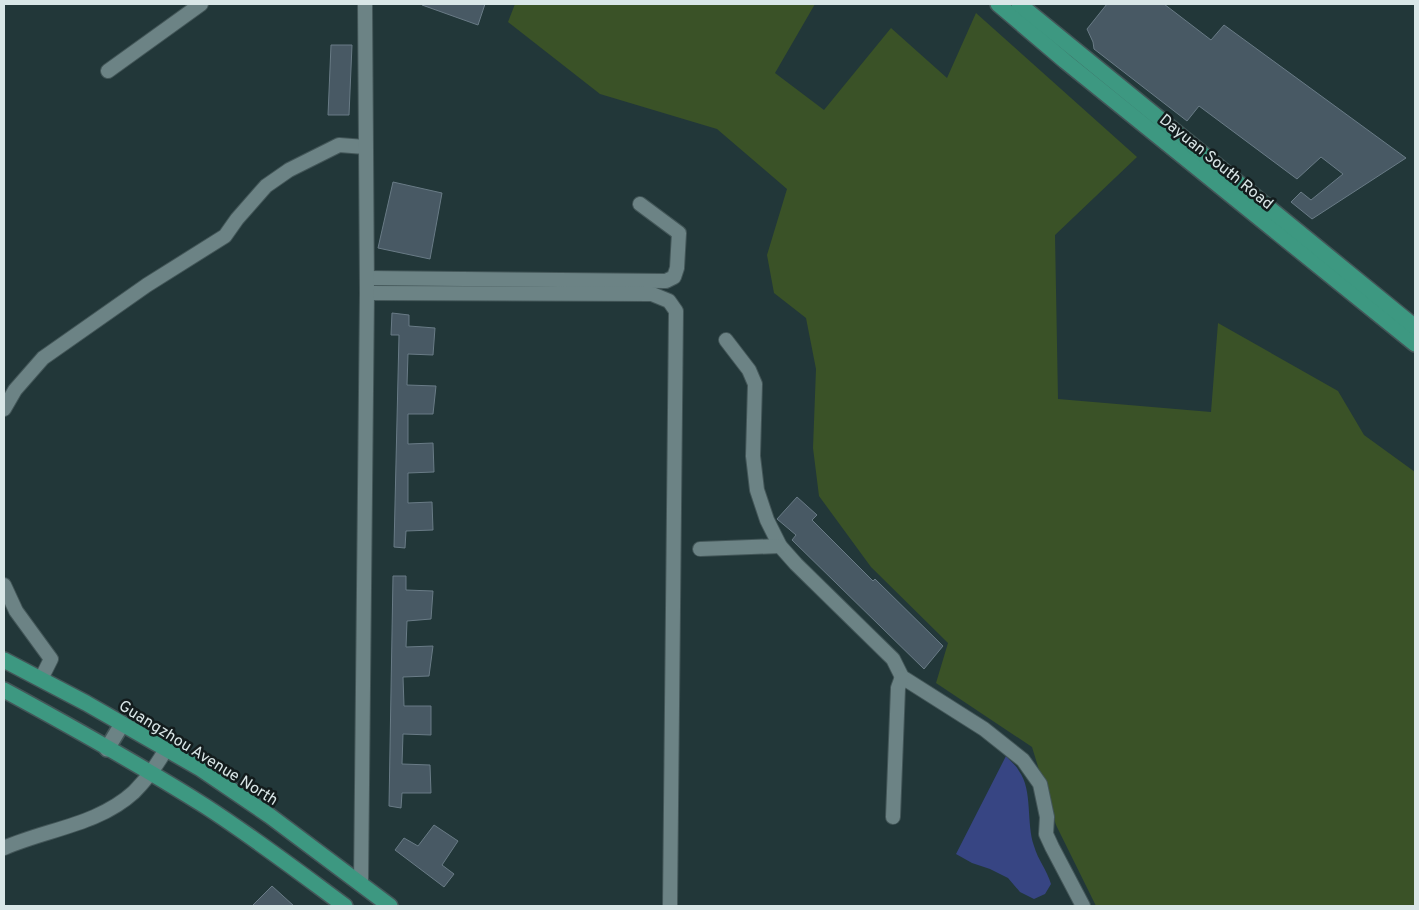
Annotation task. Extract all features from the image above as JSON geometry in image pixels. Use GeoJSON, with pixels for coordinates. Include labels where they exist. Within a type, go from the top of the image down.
{"type":"FeatureCollection","features":[{"type":"Feature","properties":{"kind":"main road","name":"Dayuan South Road"},"geometry":{"type":"LineString","coordinates":[[998,4],[1035,37],[1415,344]]}},
{"type":"Feature","properties":{"kind":"main road","name":"Dayuan South Road"},"geometry":{"type":"LineString","coordinates":[[1019,4],[1415,327]]}},
{"type":"Feature","properties":{"kind":"main road","name":"Guangzhou Avenue North"},"geometry":{"type":"LineString","coordinates":[[4,660],[122,724],[201,770],[270,816],[390,906]]}},
{"type":"Feature","properties":{"kind":"main road"},"geometry":{"type":"LineString","coordinates":[[4,690],[151,773],[247,834],[345,906]]}},
{"type":"Feature","properties":{"kind":"street"},"geometry":{"type":"LineString","coordinates":[[108,71],[201,4]]}},
{"type":"Feature","properties":{"kind":"street"},"geometry":{"type":"LineString","coordinates":[[361,884],[367,293],[365,4]]}},
{"type":"Feature","properties":{"kind":"street"},"geometry":{"type":"LineString","coordinates":[[4,410],[14,390],[43,358],[146,284],[225,236],[237,219],[266,186],[289,170],[340,146],[365,148]]}},
{"type":"Feature","properties":{"kind":"street"},"geometry":{"type":"LineString","coordinates":[[367,278],[666,281],[674,277],[677,268],[679,232],[640,204]]}},
{"type":"Feature","properties":{"kind":"street"},"geometry":{"type":"LineString","coordinates":[[367,293],[652,294],[669,301],[676,311],[670,906]]}},
{"type":"Feature","properties":{"kind":"street"},"geometry":{"type":"LineString","coordinates":[[726,340],[749,370],[755,384],[753,456],[757,490],[767,520],[780,546],[796,564],[893,658],[902,677],[984,729],[1023,760],[1040,784],[1047,817],[1046,834],[1083,906]]}},
{"type":"Feature","properties":{"kind":"street"},"geometry":{"type":"LineString","coordinates":[[700,549],[780,546]]}},
{"type":"Feature","properties":{"kind":"street"},"geometry":{"type":"LineString","coordinates":[[4,585],[16,611],[51,659],[41,679]]}},
{"type":"Feature","properties":{"kind":"street"},"geometry":{"type":"LineString","coordinates":[[893,817],[898,688],[902,677]]}},
{"type":"Feature","properties":{"kind":"street"},"geometry":{"type":"LineString","coordinates":[[107,748],[122,724]]}},
{"type":"Feature","properties":{"kind":"street"},"geometry":{"type":"LineString","coordinates":[[4,848],[102,814],[128,796],[151,773],[166,749]]}},
{"type":"Feature","properties":{"kind":"green space"},"geometry":{"type":"Polygon","coordinates":[[[515,4],[815,4],[775,73],[824,110],[891,28],[947,78],[976,13],[1137,157],[1055,235],[1058,399],[1211,412],[1218,323],[1338,391],[1364,435],[1415,472],[1415,906],[1096,906],[1056,825],[1032,747],[936,683],[948,643],[871,567],[819,496],[813,448],[816,369],[806,318],[774,293],[767,255],[787,189],[717,129],[600,94],[508,22],[515,4]]]}},
{"type":"Feature","properties":{"kind":"water"},"geometry":{"type":"Polygon","coordinates":[[[1006,756],[1016,767],[1023,779],[1028,797],[1030,827],[1034,846],[1051,884],[1045,894],[1034,899],[1020,892],[1008,878],[956,854],[1006,756]]]}},
{"type":"Feature","properties":{"kind":"building"},"geometry":{"type":"Polygon","coordinates":[[[423,4],[485,4],[478,25],[423,4]]]}},
{"type":"Feature","properties":{"kind":"building"},"geometry":{"type":"Polygon","coordinates":[[[1107,4],[1164,4],[1211,40],[1224,25],[1406,158],[1312,219],[1291,202],[1301,192],[1311,200],[1343,174],[1321,157],[1297,179],[1199,106],[1187,121],[1094,49],[1087,29],[1107,4]]]}},
{"type":"Feature","properties":{"kind":"building"},"geometry":{"type":"Polygon","coordinates":[[[331,45],[352,45],[349,115],[328,115],[331,45]]]}},
{"type":"Feature","properties":{"kind":"building"},"geometry":{"type":"Polygon","coordinates":[[[393,182],[442,193],[430,259],[378,248],[393,182]]]}},
{"type":"Feature","properties":{"kind":"building"},"geometry":{"type":"Polygon","coordinates":[[[392,313],[409,315],[409,326],[435,328],[433,355],[408,354],[407,385],[436,386],[433,414],[408,414],[408,444],[433,443],[434,472],[408,473],[408,503],[432,502],[433,530],[406,531],[405,548],[394,547],[399,335],[391,335],[392,313]]]}},
{"type":"Feature","properties":{"kind":"building"},"geometry":{"type":"Polygon","coordinates":[[[797,497],[817,515],[812,520],[873,581],[875,579],[943,646],[924,669],[792,540],[796,535],[777,519],[797,497]]]}},
{"type":"Feature","properties":{"kind":"building"},"geometry":{"type":"Polygon","coordinates":[[[393,576],[406,576],[406,590],[433,591],[431,619],[407,621],[406,647],[433,646],[429,676],[403,677],[404,706],[431,706],[431,735],[403,734],[402,764],[430,765],[431,793],[402,793],[401,808],[389,806],[393,576]]]}},
{"type":"Feature","properties":{"kind":"building"},"geometry":{"type":"Polygon","coordinates":[[[434,825],[458,841],[442,865],[454,874],[444,887],[395,850],[404,838],[418,846],[434,825]]]}},
{"type":"Feature","properties":{"kind":"building"},"geometry":{"type":"Polygon","coordinates":[[[272,886],[294,906],[252,906],[272,886]]]}}]}
